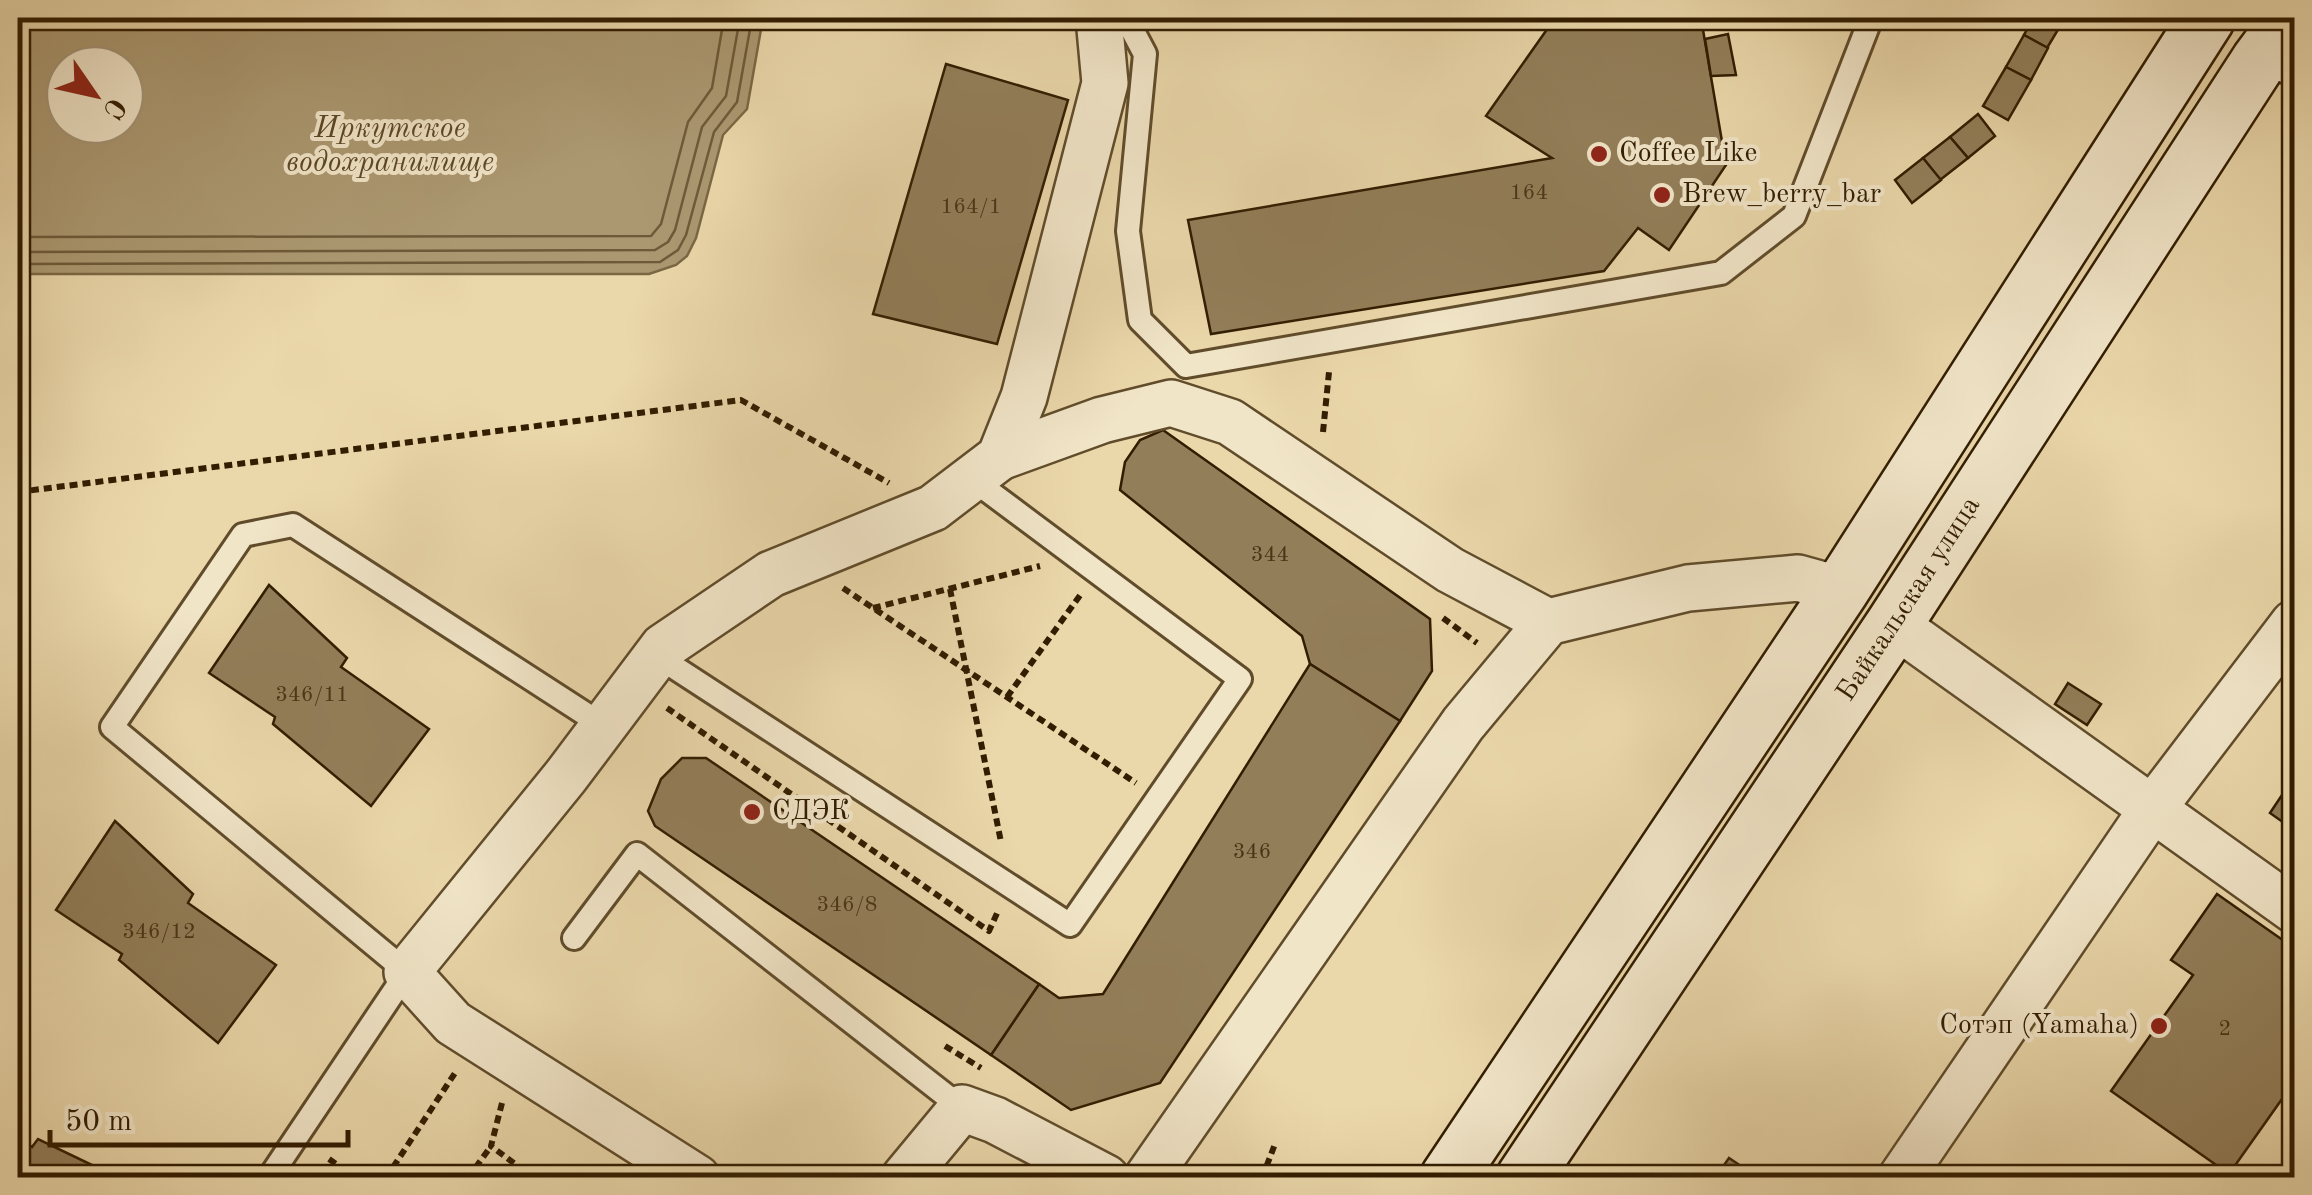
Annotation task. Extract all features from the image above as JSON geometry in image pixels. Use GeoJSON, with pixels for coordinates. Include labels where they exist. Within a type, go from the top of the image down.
{"type":"FeatureCollection","features":[{"type":"Feature","properties":{"kind":"main road"},"geometry":{"type":"LineString","coordinates":[[1448,1178],[1841,590],[2208,18]]}},
{"type":"Feature","properties":{"kind":"main road","name":"Байкальская улица"},"geometry":{"type":"LineString","coordinates":[[1524,1178],[2282,51]]}},
{"type":"Feature","properties":{"kind":"street"},"geometry":{"type":"LineString","coordinates":[[986,468],[1024,398],[1105,83],[1099,18]]}},
{"type":"Feature","properties":{"kind":"street"},"geometry":{"type":"LineString","coordinates":[[697,1178],[453,1023],[407,972],[663,648],[770,574],[933,508],[986,468],[1102,420],[1171,404],[1230,422],[1450,570],[1548,622]]}},
{"type":"Feature","properties":{"kind":"street"},"geometry":{"type":"LineString","coordinates":[[1147,1178],[1463,724],[1548,622],[1688,588],[1798,578],[1841,590]]}},
{"type":"Feature","properties":{"kind":"street"},"geometry":{"type":"LineString","coordinates":[[1901,1178],[2153,808],[2294,623]]}},
{"type":"Feature","properties":{"kind":"street"},"geometry":{"type":"LineString","coordinates":[[1894,624],[2294,910]]}},
{"type":"Feature","properties":{"kind":"street"},"geometry":{"type":"LineString","coordinates":[[904,1178],[962,1108],[995,1120],[1106,1178]]}},
{"type":"Feature","properties":{"kind":"lane"},"geometry":{"type":"LineString","coordinates":[[1126,18],[1145,54],[1128,231],[1140,320],[1186,366],[1720,274],[1794,216],[1871,18]]}},
{"type":"Feature","properties":{"kind":"lane"},"geometry":{"type":"LineString","coordinates":[[646,671],[1070,925],[1240,679],[1076,557],[986,468]]}},
{"type":"Feature","properties":{"kind":"lane"},"geometry":{"type":"LineString","coordinates":[[270,1178],[407,972],[112,727],[243,535],[293,525],[604,726]]}},
{"type":"Feature","properties":{"kind":"lane"},"geometry":{"type":"LineString","coordinates":[[574,938],[637,854],[962,1108]]}},
{"type":"Feature","properties":{"kind":"path"},"geometry":{"type":"LineString","coordinates":[[1324,432],[1332,341]]}},
{"type":"Feature","properties":{"kind":"path"},"geometry":{"type":"LineString","coordinates":[[18,492],[741,400],[933,508]]}},
{"type":"Feature","properties":{"kind":"path"},"geometry":{"type":"LineString","coordinates":[[838,547],[844,590],[1158,798]]}},
{"type":"Feature","properties":{"kind":"path"},"geometry":{"type":"LineString","coordinates":[[872,608],[1076,557]]}},
{"type":"Feature","properties":{"kind":"path"},"geometry":{"type":"LineString","coordinates":[[1007,698],[1097,572]]}},
{"type":"Feature","properties":{"kind":"path"},"geometry":{"type":"LineString","coordinates":[[646,671],[989,931],[1010,886],[950,589]]}},
{"type":"Feature","properties":{"kind":"path"},"geometry":{"type":"LineString","coordinates":[[945,1046],[994,1075]]}},
{"type":"Feature","properties":{"kind":"path"},"geometry":{"type":"LineString","coordinates":[[468,1178],[491,1146],[496,1050]]}},
{"type":"Feature","properties":{"kind":"path"},"geometry":{"type":"LineString","coordinates":[[386,1178],[496,1050]]}},
{"type":"Feature","properties":{"kind":"path"},"geometry":{"type":"LineString","coordinates":[[1262,1178],[1276,1144]]}},
{"type":"Feature","properties":{"kind":"path"},"geometry":{"type":"LineString","coordinates":[[491,1146],[534,1178]]}},
{"type":"Feature","properties":{"kind":"path"},"geometry":{"type":"LineString","coordinates":[[329,1159],[356,1178]]}},
{"type":"Feature","properties":{"kind":"water","name":"Иркутское водохранилище"},"geometry":{"type":"Polygon","coordinates":[[[18,18],[763,18],[747,109],[723,135],[696,238],[687,256],[676,265],[649,274],[18,274],[18,18]]]}},
{"type":"Feature","properties":{"kind":"building"},"geometry":{"type":"Polygon","coordinates":[[[1555,18],[1701,18],[1726,165],[1669,250],[1638,228],[1604,271],[1211,334],[1188,220],[1552,158],[1486,116],[1555,18]]]}},
{"type":"Feature","properties":{"kind":"building"},"geometry":{"type":"Polygon","coordinates":[[[2033,18],[2065,18],[2047,48],[2024,35],[2033,18]]]}},
{"type":"Feature","properties":{"kind":"building"},"geometry":{"type":"Polygon","coordinates":[[[1728,34],[1736,75],[1711,76],[1705,39],[1728,34]]]}},
{"type":"Feature","properties":{"kind":"building"},"geometry":{"type":"Polygon","coordinates":[[[2024,35],[2048,48],[2031,80],[2006,67],[2024,35]]]}},
{"type":"Feature","properties":{"kind":"building"},"geometry":{"type":"Polygon","coordinates":[[[946,64],[1068,100],[997,344],[873,314],[946,64]]]}},
{"type":"Feature","properties":{"kind":"building"},"geometry":{"type":"Polygon","coordinates":[[[2006,67],[2031,80],[2008,120],[1983,106],[2006,67]]]}},
{"type":"Feature","properties":{"kind":"building"},"geometry":{"type":"Polygon","coordinates":[[[1978,114],[1995,136],[1968,158],[1950,137],[1978,114]]]}},
{"type":"Feature","properties":{"kind":"building"},"geometry":{"type":"Polygon","coordinates":[[[1950,137],[1968,158],[1940,180],[1923,158],[1950,137]]]}},
{"type":"Feature","properties":{"kind":"building"},"geometry":{"type":"Polygon","coordinates":[[[1923,158],[1941,180],[1912,203],[1895,180],[1923,158]]]}},
{"type":"Feature","properties":{"kind":"building"},"geometry":{"type":"Polygon","coordinates":[[[1163,430],[1430,619],[1432,671],[1400,721],[1310,664],[1302,636],[1120,490],[1125,462],[1140,440],[1163,430]]]}},
{"type":"Feature","properties":{"kind":"building"},"geometry":{"type":"Polygon","coordinates":[[[269,585],[347,658],[341,667],[429,729],[371,806],[273,724],[275,717],[209,673],[269,585]]]}},
{"type":"Feature","properties":{"kind":"building"},"geometry":{"type":"Polygon","coordinates":[[[1310,664],[1400,721],[1160,1083],[1071,1110],[991,1055],[1039,984],[1059,998],[1103,994],[1310,664]]]}},
{"type":"Feature","properties":{"kind":"building"},"geometry":{"type":"Polygon","coordinates":[[[2068,683],[2101,704],[2087,725],[2055,704],[2068,683]]]}},
{"type":"Feature","properties":{"kind":"building"},"geometry":{"type":"Polygon","coordinates":[[[682,758],[706,758],[1039,984],[991,1055],[655,826],[648,811],[661,779],[682,758]]]}},
{"type":"Feature","properties":{"kind":"building"},"geometry":{"type":"Polygon","coordinates":[[[2294,777],[2294,830],[2270,813],[2294,777]]]}},
{"type":"Feature","properties":{"kind":"building"},"geometry":{"type":"Polygon","coordinates":[[[115,821],[193,894],[188,903],[276,965],[218,1043],[119,960],[122,954],[56,910],[115,821]]]}},
{"type":"Feature","properties":{"kind":"building"},"geometry":{"type":"Polygon","coordinates":[[[2217,894],[2294,948],[2294,1082],[2229,1174],[2111,1091],[2193,975],[2171,960],[2217,894]]]}},
{"type":"Feature","properties":{"kind":"building"},"geometry":{"type":"Polygon","coordinates":[[[18,1137],[32,1147],[38,1139],[119,1178],[18,1178],[18,1137]]]}},
{"type":"Feature","properties":{"kind":"building"},"geometry":{"type":"Polygon","coordinates":[[[1729,1158],[1759,1178],[1715,1178],[1729,1158]]]}},
{"type":"Feature","properties":{"kind":"place","name":"Coffee Like"},"geometry":{"type":"Point","coordinates":[1599,154]}},
{"type":"Feature","properties":{"kind":"place","name":"Brew_berry_bar"},"geometry":{"type":"Point","coordinates":[1662,195]}},
{"type":"Feature","properties":{"kind":"place","name":"СДЭК"},"geometry":{"type":"Point","coordinates":[752,812]}},
{"type":"Feature","properties":{"kind":"place","name":"Сотэп (Yamaha)"},"geometry":{"type":"Point","coordinates":[2159,1026]}}]}
